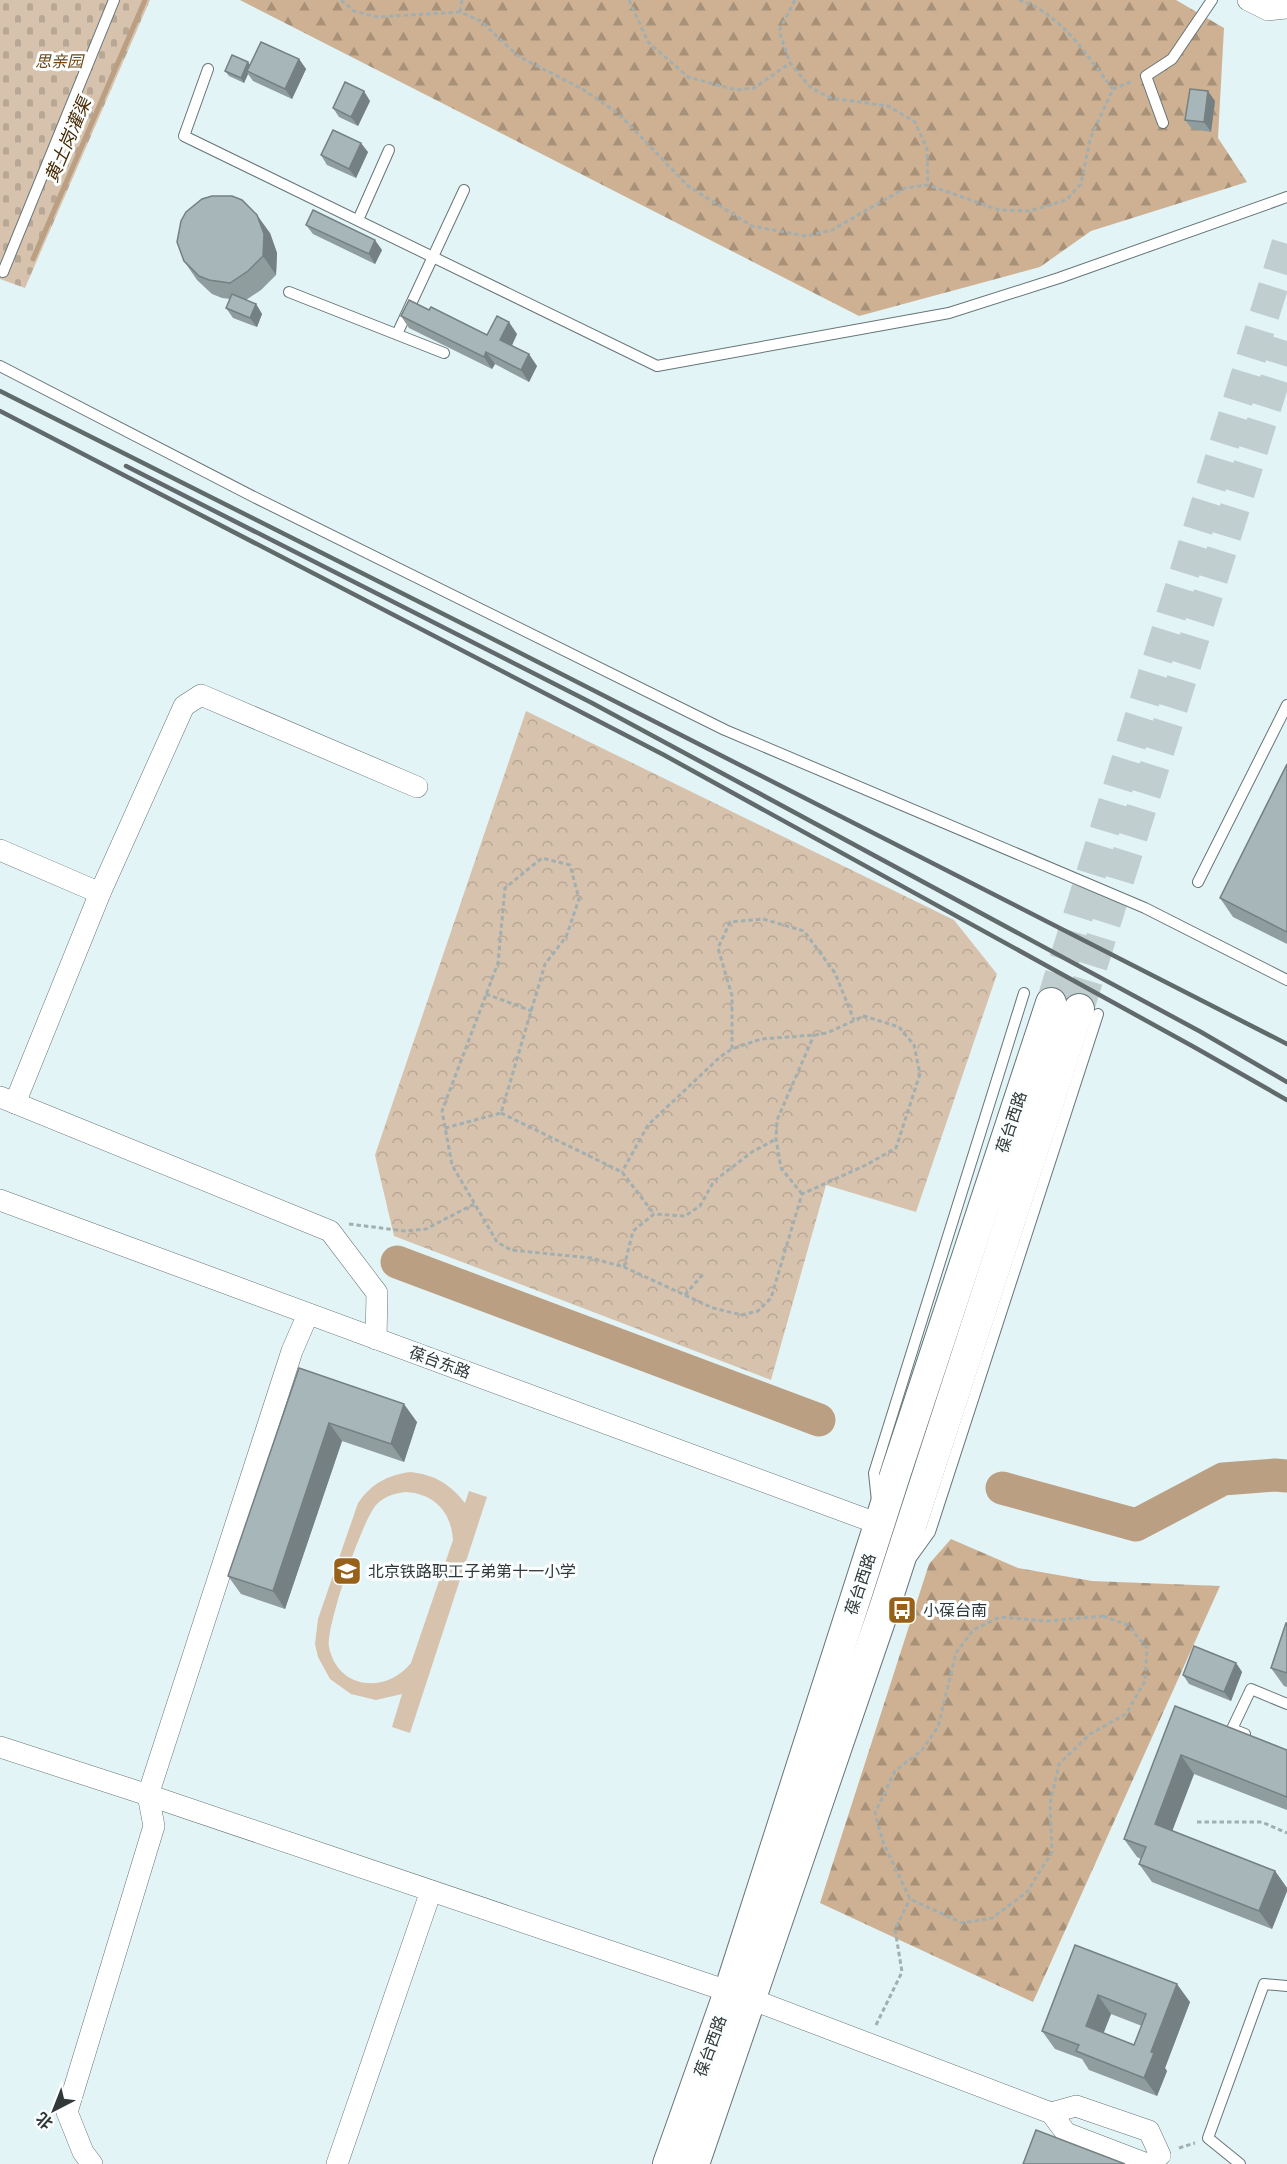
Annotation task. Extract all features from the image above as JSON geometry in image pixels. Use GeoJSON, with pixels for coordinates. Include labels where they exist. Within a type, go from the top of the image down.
{"type":"FeatureCollection","features":[{"type":"Feature","properties":{"kind":"street"},"geometry":{"type":"LineString","coordinates":[[1248,0],[1268,10],[1287,8]]}},
{"type":"Feature","properties":{"kind":"street"},"geometry":{"type":"LineString","coordinates":[[376,1339],[377,1293],[330,1231],[8,1100],[184,706],[201,695],[417,787]]}},
{"type":"Feature","properties":{"kind":"street"},"geometry":{"type":"LineString","coordinates":[[0,850],[100,893]]}},
{"type":"Feature","properties":{"kind":"street","name":"葆台西路"},"geometry":{"type":"LineString","coordinates":[[668,2164],[740,1995],[891,1587],[1063,1005],[879,1524],[740,1995],[694,2164]]}},
{"type":"Feature","properties":{"kind":"street","name":"葆台东路"},"geometry":{"type":"LineString","coordinates":[[0,1200],[879,1524]]}},
{"type":"Feature","properties":{"kind":"street"},"geometry":{"type":"LineString","coordinates":[[92,2164],[83,2152],[67,2112],[154,1826],[148,1795],[292,1352],[308,1314]]}},
{"type":"Feature","properties":{"kind":"street"},"geometry":{"type":"LineString","coordinates":[[0,1747],[740,1995],[1051,2113],[1066,2133],[1152,2161],[1149,2131],[1076,2106],[1051,2113]]}},
{"type":"Feature","properties":{"kind":"street"},"geometry":{"type":"LineString","coordinates":[[337,2164],[431,1891]]}},
{"type":"Feature","properties":{"kind":"lane"},"geometry":{"type":"LineString","coordinates":[[3,272],[114,0]]}},
{"type":"Feature","properties":{"kind":"lane"},"geometry":{"type":"LineString","coordinates":[[1163,123],[1146,76],[1172,58],[1212,0]]}},
{"type":"Feature","properties":{"kind":"lane"},"geometry":{"type":"LineString","coordinates":[[208,69],[184,136],[657,366],[949,313],[1059,278],[1287,197]]}},
{"type":"Feature","properties":{"kind":"lane"},"geometry":{"type":"LineString","coordinates":[[358,220],[389,150]]}},
{"type":"Feature","properties":{"kind":"lane"},"geometry":{"type":"LineString","coordinates":[[398,334],[464,190]]}},
{"type":"Feature","properties":{"kind":"lane"},"geometry":{"type":"LineString","coordinates":[[289,292],[444,353]]}},
{"type":"Feature","properties":{"kind":"lane"},"geometry":{"type":"LineString","coordinates":[[0,366],[264,502],[725,730],[1145,908],[1287,980]]}},
{"type":"Feature","properties":{"kind":"lane"},"geometry":{"type":"LineString","coordinates":[[1198,882],[1287,705]]}},
{"type":"Feature","properties":{"kind":"lane"},"geometry":{"type":"LineString","coordinates":[[1254,1738],[1232,1729],[1251,1689],[1287,1704]]}},
{"type":"Feature","properties":{"kind":"lane"},"geometry":{"type":"LineString","coordinates":[[1240,2164],[1208,2138],[1264,1984],[1287,1986]]}},
{"type":"Feature","properties":{"kind":"path"},"geometry":{"type":"LineString","coordinates":[[341,0],[354,11],[377,17],[460,12],[481,21],[518,56],[584,90],[619,114],[688,186],[752,226],[806,236],[832,230],[905,188],[928,185],[999,210],[1030,211],[1066,200],[1081,184],[1090,139],[1113,88],[1146,76]]}},
{"type":"Feature","properties":{"kind":"path"},"geometry":{"type":"LineString","coordinates":[[460,12],[462,0]]}},
{"type":"Feature","properties":{"kind":"path"},"geometry":{"type":"LineString","coordinates":[[628,0],[648,42],[688,77],[736,90],[754,88],[790,63]]}},
{"type":"Feature","properties":{"kind":"path"},"geometry":{"type":"LineString","coordinates":[[795,0],[779,31],[790,63],[811,88],[831,98],[888,106],[915,122],[927,149],[928,185]]}},
{"type":"Feature","properties":{"kind":"path"},"geometry":{"type":"LineString","coordinates":[[1019,0],[1030,3],[1063,26],[1113,88]]}},
{"type":"Feature","properties":{"kind":"path"},"geometry":{"type":"LineString","coordinates":[[501,1113],[545,964],[566,937],[579,899],[570,865],[542,858],[505,888],[498,963],[442,1111],[452,1165],[497,1242],[511,1250],[591,1258],[624,1268],[713,1308],[742,1315],[758,1311],[771,1298],[802,1194],[866,1165],[896,1148],[920,1074],[914,1045],[898,1027],[864,1016],[827,1033],[760,1039],[732,1049],[720,1057],[648,1125],[622,1172]]}},
{"type":"Feature","properties":{"kind":"path"},"geometry":{"type":"LineString","coordinates":[[732,1049],[732,996],[718,948],[730,922],[763,919],[804,932],[835,974],[854,1020]]}},
{"type":"Feature","properties":{"kind":"path"},"geometry":{"type":"LineString","coordinates":[[486,994],[532,1011]]}},
{"type":"Feature","properties":{"kind":"path"},"geometry":{"type":"LineString","coordinates":[[802,1194],[781,1168],[776,1139],[777,1120],[814,1035]]}},
{"type":"Feature","properties":{"kind":"path"},"geometry":{"type":"LineString","coordinates":[[445,1128],[501,1113],[622,1172],[654,1214]]}},
{"type":"Feature","properties":{"kind":"path"},"geometry":{"type":"LineString","coordinates":[[624,1268],[633,1231],[654,1214],[685,1216],[700,1206],[714,1181],[752,1152],[776,1139]]}},
{"type":"Feature","properties":{"kind":"path"},"geometry":{"type":"LineString","coordinates":[[340,1222],[405,1231],[426,1230],[474,1203]]}},
{"type":"Feature","properties":{"kind":"path"},"geometry":{"type":"LineString","coordinates":[[685,1295],[703,1274]]}},
{"type":"Feature","properties":{"kind":"path"},"geometry":{"type":"LineString","coordinates":[[1103,1616],[1128,1625],[1147,1648],[1145,1681],[1126,1714],[1090,1734],[1059,1764],[1050,1804],[1052,1852],[1027,1892],[992,1918],[962,1923],[910,1899],[883,1842],[875,1813],[895,1771],[922,1750],[938,1727],[956,1653],[973,1630],[1000,1617],[1047,1621],[1103,1616]]}},
{"type":"Feature","properties":{"kind":"path"},"geometry":{"type":"LineString","coordinates":[[1197,1822],[1262,1822],[1287,1833]]}},
{"type":"Feature","properties":{"kind":"path"},"geometry":{"type":"LineString","coordinates":[[867,2043],[903,1972],[896,1929],[910,1899]]}},
{"type":"Feature","properties":{"kind":"path"},"geometry":{"type":"LineString","coordinates":[[1152,2161],[1208,2138]]}},
{"type":"Feature","properties":{"kind":"green space","name":"思亲园"},"geometry":{"type":"Polygon","coordinates":[[[0,0],[150,0],[25,288],[0,279],[0,0]]]}},
{"type":"Feature","properties":{"kind":"green space"},"geometry":{"type":"Polygon","coordinates":[[[240,0],[1176,0],[1224,28],[1218,138],[1247,182],[1091,231],[1040,267],[859,316],[240,0]]]}},
{"type":"Feature","properties":{"kind":"green space"},"geometry":{"type":"Polygon","coordinates":[[[526,711],[954,920],[997,974],[916,1212],[826,1185],[771,1380],[394,1236],[375,1155],[526,711]]]}},
{"type":"Feature","properties":{"kind":"green space"},"geometry":{"type":"Polygon","coordinates":[[[411,1472],[435,1478],[454,1491],[465,1503],[469,1491],[487,1497],[410,1733],[392,1727],[402,1694],[376,1700],[351,1694],[330,1679],[318,1657],[315,1644],[318,1619],[358,1503],[381,1481],[411,1472]],[[416,1493],[394,1494],[377,1504],[363,1529],[339,1597],[329,1636],[329,1647],[334,1661],[342,1672],[364,1683],[389,1680],[411,1663],[453,1540],[449,1521],[440,1506],[416,1493]]]}},
{"type":"Feature","properties":{"kind":"green space"},"geometry":{"type":"Polygon","coordinates":[[[951,1539],[1018,1568],[1092,1581],[1220,1586],[1033,2002],[820,1903],[929,1564],[951,1539]]]}},
{"type":"Feature","properties":{"kind":"building"},"geometry":{"type":"Polygon","coordinates":[[[261,42],[299,59],[285,89],[247,71],[261,42]]]}},
{"type":"Feature","properties":{"kind":"building"},"geometry":{"type":"Polygon","coordinates":[[[232,55],[248,62],[241,78],[225,71],[232,55]]]}},
{"type":"Feature","properties":{"kind":"building"},"geometry":{"type":"Polygon","coordinates":[[[345,82],[364,91],[351,117],[333,108],[345,82]]]}},
{"type":"Feature","properties":{"kind":"building"},"geometry":{"type":"Polygon","coordinates":[[[1190,89],[1208,91],[1204,122],[1185,120],[1190,89]]]}},
{"type":"Feature","properties":{"kind":"building"},"geometry":{"type":"Polygon","coordinates":[[[333,130],[361,143],[349,169],[321,155],[333,130]]]}},
{"type":"Feature","properties":{"kind":"building"},"geometry":{"type":"Polygon","coordinates":[[[212,196],[232,196],[242,200],[257,215],[264,234],[263,256],[248,271],[230,283],[199,276],[184,261],[177,242],[181,221],[186,212],[202,199],[212,196]]]}},
{"type":"Feature","properties":{"kind":"building"},"geometry":{"type":"Polygon","coordinates":[[[313,210],[375,240],[369,254],[306,225],[313,210]]]}},
{"type":"Feature","properties":{"kind":"building"},"geometry":{"type":"Polygon","coordinates":[[[232,294],[256,304],[250,318],[226,308],[232,294]]]}},
{"type":"Feature","properties":{"kind":"building"},"geometry":{"type":"Polygon","coordinates":[[[409,300],[429,310],[431,307],[487,335],[497,316],[509,322],[500,340],[529,354],[521,370],[486,352],[484,357],[401,316],[409,300]]]}},
{"type":"Feature","properties":{"kind":"building"},"geometry":{"type":"Polygon","coordinates":[[[1287,764],[1287,932],[1220,898],[1287,764]]]}},
{"type":"Feature","properties":{"kind":"building"},"geometry":{"type":"Polygon","coordinates":[[[299,1368],[404,1404],[391,1444],[329,1423],[273,1591],[228,1576],[299,1368]]]}},
{"type":"Feature","properties":{"kind":"building"},"geometry":{"type":"Polygon","coordinates":[[[1287,1623],[1287,1673],[1271,1668],[1287,1623]]]}},
{"type":"Feature","properties":{"kind":"building"},"geometry":{"type":"Polygon","coordinates":[[[1194,1646],[1236,1663],[1224,1692],[1183,1675],[1194,1646]]]}},
{"type":"Feature","properties":{"kind":"building"},"geometry":{"type":"Polygon","coordinates":[[[1175,1706],[1287,1750],[1287,1797],[1181,1755],[1155,1824],[1275,1871],[1259,1911],[1139,1864],[1146,1847],[1124,1839],[1175,1706]]]}},
{"type":"Feature","properties":{"kind":"building"},"geometry":{"type":"Polygon","coordinates":[[[1075,1945],[1177,1984],[1151,2052],[1154,2053],[1144,2078],[1076,2051],[1079,2045],[1042,2031],[1075,1945]],[[1098,1995],[1086,2026],[1134,2045],[1146,2014],[1098,1995]]]}},
{"type":"Feature","properties":{"kind":"building"},"geometry":{"type":"Polygon","coordinates":[[[1036,2130],[1125,2164],[1023,2164],[1036,2130]]]}},
{"type":"Feature","properties":{"kind":"waterway","name":"黄土岗灌渠"},"geometry":{"type":"LineString","coordinates":[[33,259],[145,0]]}},
{"type":"Feature","properties":{"kind":"waterway"},"geometry":{"type":"LineString","coordinates":[[397,1262],[819,1420]]}},
{"type":"Feature","properties":{"kind":"waterway"},"geometry":{"type":"LineString","coordinates":[[1002,1488],[1136,1525],[1223,1479],[1287,1476]]}},
{"type":"Feature","properties":{"kind":"tunnel"},"geometry":{"type":"LineString","coordinates":[[1051,1003],[1287,242]]}},
{"type":"Feature","properties":{"kind":"tunnel"},"geometry":{"type":"LineString","coordinates":[[1079,1009],[1287,341]]}},
{"type":"Feature","properties":{"kind":"railway"},"geometry":{"type":"LineString","coordinates":[[0,391],[479,632],[1287,1044]]}},
{"type":"Feature","properties":{"kind":"railway"},"geometry":{"type":"LineString","coordinates":[[0,411],[664,755],[1287,1100]]}},
{"type":"Feature","properties":{"kind":"railway"},"geometry":{"type":"LineString","coordinates":[[126,466],[592,703],[1201,1032],[1287,1082]]}},
{"type":"Feature","properties":{"kind":"place","name":"北京铁路职工子弟第十一小学"},"geometry":{"type":"Point","coordinates":[347,1571]}},
{"type":"Feature","properties":{"kind":"place","name":"小葆台南"},"geometry":{"type":"Point","coordinates":[902,1610]}}]}
